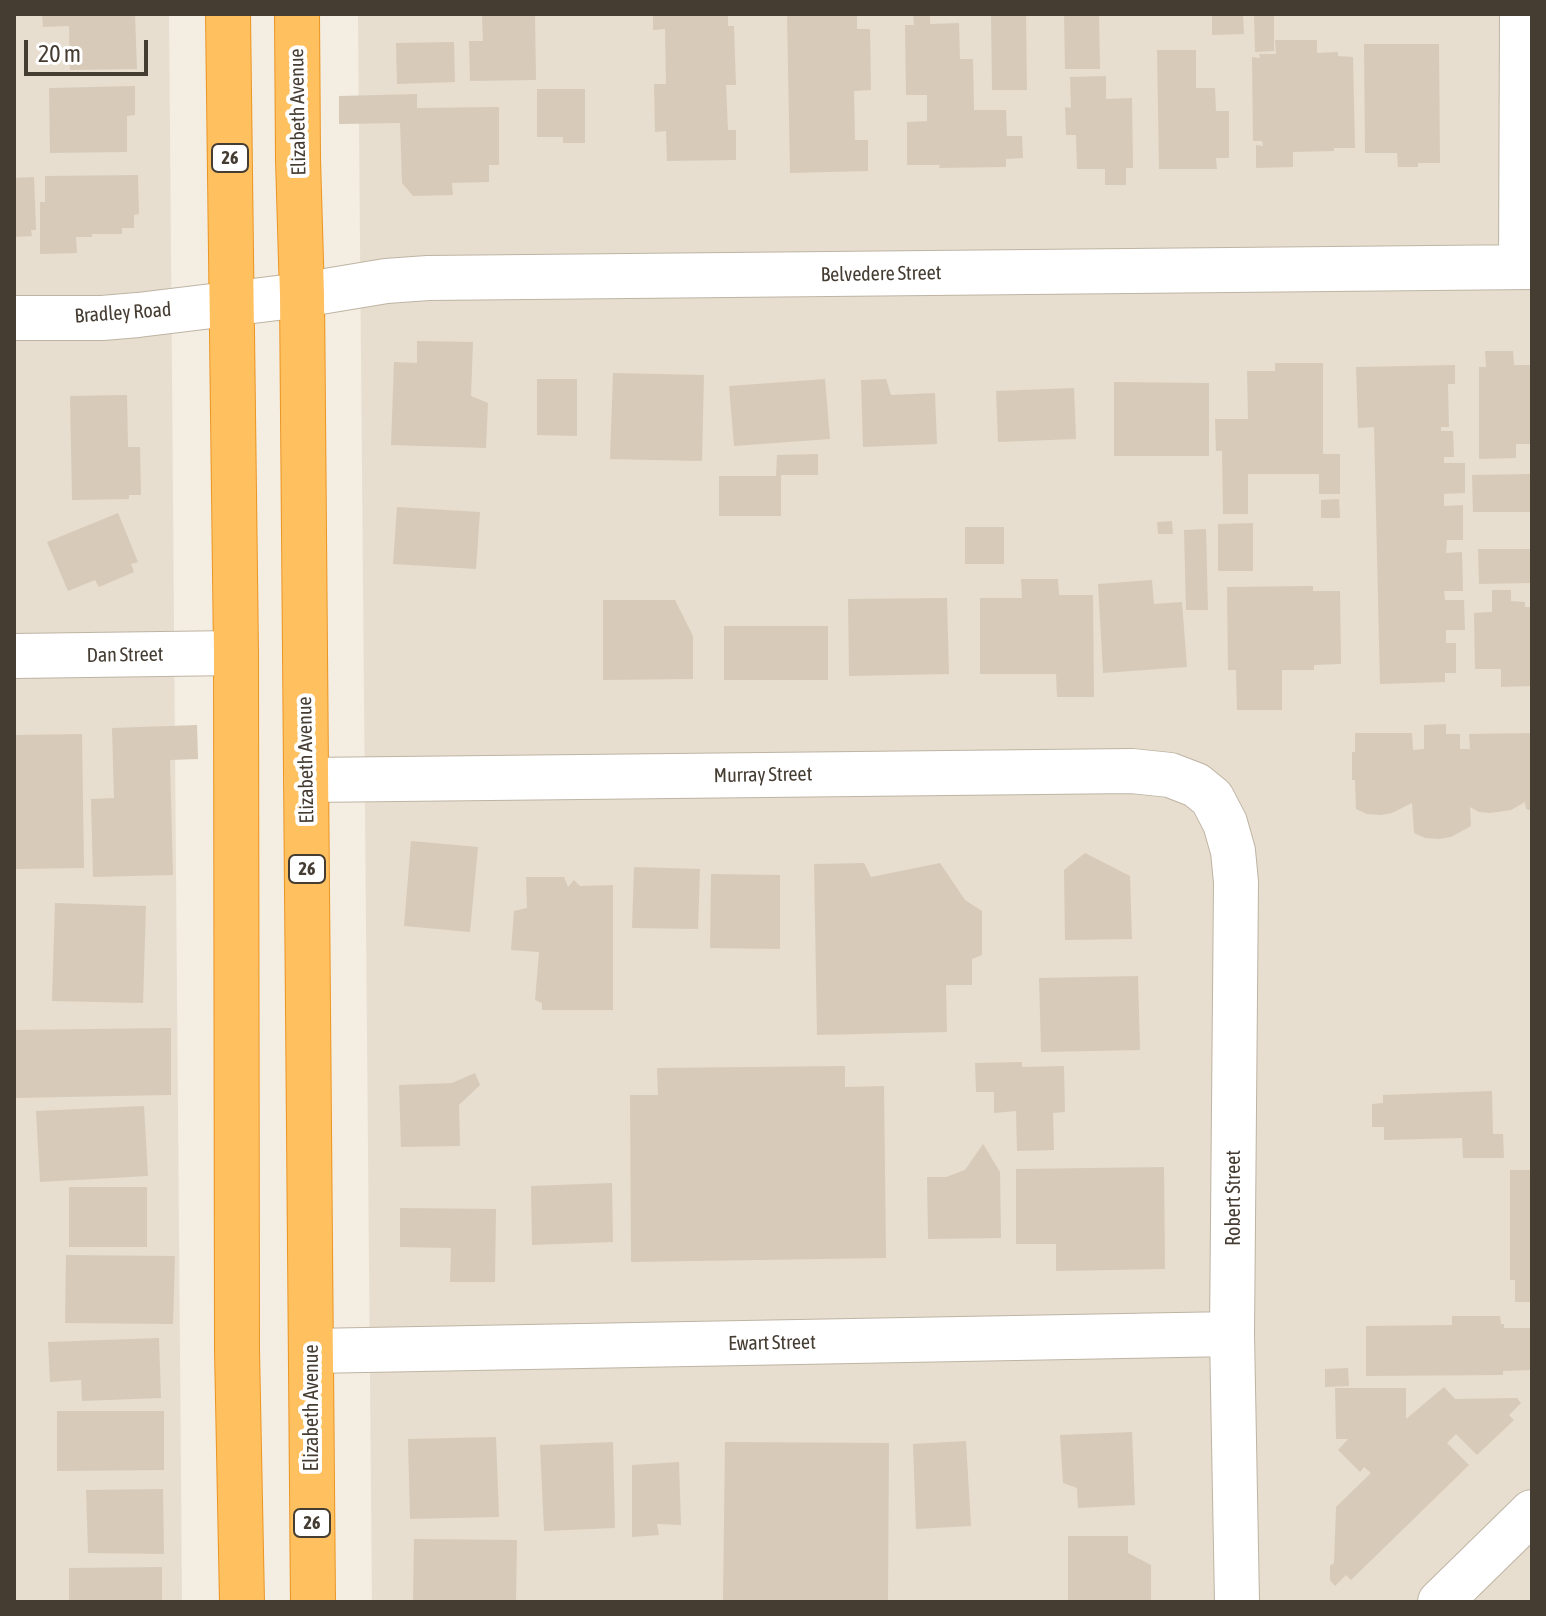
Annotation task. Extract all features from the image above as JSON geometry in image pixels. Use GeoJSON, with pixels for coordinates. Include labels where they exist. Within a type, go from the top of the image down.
{"type":"FeatureCollection","features":[{"type":"Feature","properties":{"kind":"highway","name":"26"},"geometry":{"type":"LineString","coordinates":[[228,14],[236,653],[237,1350],[242,1602]]}},
{"type":"Feature","properties":{"kind":"highway","name":"Elizabeth Avenue"},"geometry":{"type":"LineString","coordinates":[[297,14],[313,1602]]}},
{"type":"Feature","properties":{"kind":"street"},"geometry":{"type":"LineString","coordinates":[[1522,14],[1527,267]]}},
{"type":"Feature","properties":{"kind":"street","name":"Belvedere Street"},"geometry":{"type":"LineString","coordinates":[[232,303],[428,278],[1527,267]]}},
{"type":"Feature","properties":{"kind":"street","name":"Bradley Road"},"geometry":{"type":"LineString","coordinates":[[14,318],[114,317],[232,303]]}},
{"type":"Feature","properties":{"kind":"street","name":"Dan Street"},"geometry":{"type":"LineString","coordinates":[[14,656],[236,653]]}},
{"type":"Feature","properties":{"kind":"street","name":"Murray Street"},"geometry":{"type":"LineString","coordinates":[[306,780],[1132,771],[1170,775],[1196,785],[1212,798]]}},
{"type":"Feature","properties":{"kind":"street","name":"Robert Street"},"geometry":{"type":"LineString","coordinates":[[1212,798],[1225,823],[1233,851],[1236,882],[1232,1334],[1237,1602]]}},
{"type":"Feature","properties":{"kind":"street","name":"Ewart Street"},"geometry":{"type":"LineString","coordinates":[[311,1351],[1232,1334]]}},
{"type":"Feature","properties":{"kind":"street"},"geometry":{"type":"LineString","coordinates":[[1440,1602],[1532,1512]]}},
{"type":"Feature","properties":{"kind":"shaded area"},"geometry":{"type":"Polygon","coordinates":[[[14,14],[169,14],[182,1602],[14,1602],[14,14]]]}},
{"type":"Feature","properties":{"kind":"shaded area"},"geometry":{"type":"Polygon","coordinates":[[[358,14],[1532,14],[1532,1602],[372,1602],[358,14]]]}},
{"type":"Feature","properties":{"kind":"building"},"geometry":{"type":"Polygon","coordinates":[[[42,14],[135,14],[137,69],[70,70],[69,26],[43,27],[42,14]]]}},
{"type":"Feature","properties":{"kind":"building"},"geometry":{"type":"Polygon","coordinates":[[[482,14],[535,14],[536,80],[470,81],[469,41],[483,41],[482,14]]]}},
{"type":"Feature","properties":{"kind":"building"},"geometry":{"type":"Polygon","coordinates":[[[653,14],[728,14],[728,26],[734,26],[736,85],[726,85],[728,130],[736,130],[736,160],[667,161],[666,131],[655,132],[654,84],[666,84],[665,29],[653,30],[653,14]]]}},
{"type":"Feature","properties":{"kind":"building"},"geometry":{"type":"Polygon","coordinates":[[[787,14],[857,14],[857,29],[870,29],[871,90],[854,91],[855,140],[868,140],[868,171],[790,173],[787,14]]]}},
{"type":"Feature","properties":{"kind":"building"},"geometry":{"type":"Polygon","coordinates":[[[913,14],[930,14],[930,24],[959,23],[960,59],[973,59],[974,110],[1006,110],[1007,136],[1022,136],[1023,158],[1006,159],[1006,167],[907,165],[907,122],[927,121],[927,95],[906,95],[905,25],[914,25],[913,14]]]}},
{"type":"Feature","properties":{"kind":"building"},"geometry":{"type":"Polygon","coordinates":[[[991,14],[1026,14],[1027,90],[992,90],[991,14]]]}},
{"type":"Feature","properties":{"kind":"building"},"geometry":{"type":"Polygon","coordinates":[[[1064,14],[1099,14],[1100,69],[1065,69],[1064,14]]]}},
{"type":"Feature","properties":{"kind":"building"},"geometry":{"type":"Polygon","coordinates":[[[1212,14],[1243,14],[1244,34],[1212,35],[1212,14]]]}},
{"type":"Feature","properties":{"kind":"building"},"geometry":{"type":"Polygon","coordinates":[[[1254,14],[1274,14],[1274,51],[1255,52],[1254,14]]]}},
{"type":"Feature","properties":{"kind":"building"},"geometry":{"type":"Polygon","coordinates":[[[1275,40],[1317,40],[1317,53],[1338,52],[1338,56],[1353,57],[1355,148],[1293,152],[1293,167],[1256,168],[1256,145],[1263,146],[1262,141],[1253,141],[1252,57],[1276,54],[1275,40]]]}},
{"type":"Feature","properties":{"kind":"building"},"geometry":{"type":"Polygon","coordinates":[[[454,42],[455,82],[397,84],[396,43],[454,42]]]}},
{"type":"Feature","properties":{"kind":"building"},"geometry":{"type":"Polygon","coordinates":[[[1364,44],[1439,44],[1440,163],[1398,167],[1397,153],[1365,153],[1364,44]]]}},
{"type":"Feature","properties":{"kind":"building"},"geometry":{"type":"Polygon","coordinates":[[[1157,50],[1196,50],[1196,88],[1215,88],[1216,111],[1229,111],[1229,158],[1216,158],[1217,169],[1159,169],[1157,50]]]}},
{"type":"Feature","properties":{"kind":"building"},"geometry":{"type":"Polygon","coordinates":[[[1106,76],[1106,99],[1132,98],[1133,168],[1126,168],[1126,185],[1105,185],[1105,169],[1077,169],[1076,135],[1066,135],[1065,107],[1071,108],[1070,77],[1106,76]]]}},
{"type":"Feature","properties":{"kind":"building"},"geometry":{"type":"Polygon","coordinates":[[[135,86],[135,115],[127,116],[127,152],[50,153],[49,88],[135,86]]]}},
{"type":"Feature","properties":{"kind":"building"},"geometry":{"type":"Polygon","coordinates":[[[537,89],[585,89],[585,143],[563,143],[563,137],[537,137],[537,89]]]}},
{"type":"Feature","properties":{"kind":"building"},"geometry":{"type":"Polygon","coordinates":[[[417,94],[417,108],[499,107],[499,165],[489,165],[489,182],[452,183],[453,195],[413,196],[402,183],[400,123],[339,124],[339,96],[417,94]]]}},
{"type":"Feature","properties":{"kind":"building"},"geometry":{"type":"Polygon","coordinates":[[[138,175],[139,214],[134,215],[134,228],[122,228],[122,234],[76,237],[77,253],[40,254],[40,202],[45,202],[45,176],[138,175]]]}},
{"type":"Feature","properties":{"kind":"building"},"geometry":{"type":"Polygon","coordinates":[[[34,177],[36,230],[31,230],[32,236],[14,237],[14,178],[34,177]]]}},
{"type":"Feature","properties":{"kind":"building"},"geometry":{"type":"Polygon","coordinates":[[[417,341],[473,342],[471,396],[488,403],[486,448],[391,445],[394,362],[417,363],[417,341]]]}},
{"type":"Feature","properties":{"kind":"building"},"geometry":{"type":"Polygon","coordinates":[[[1485,351],[1513,351],[1514,365],[1532,365],[1532,444],[1516,444],[1516,458],[1479,459],[1479,367],[1486,367],[1485,351]]]}},
{"type":"Feature","properties":{"kind":"building"},"geometry":{"type":"Polygon","coordinates":[[[1275,363],[1323,363],[1323,454],[1340,454],[1340,494],[1319,494],[1319,474],[1248,474],[1248,514],[1223,514],[1222,451],[1216,451],[1215,419],[1248,419],[1247,371],[1275,371],[1275,363]]]}},
{"type":"Feature","properties":{"kind":"building"},"geometry":{"type":"Polygon","coordinates":[[[1455,365],[1455,384],[1448,384],[1449,427],[1441,427],[1441,431],[1453,431],[1454,457],[1444,457],[1444,463],[1465,463],[1465,493],[1444,494],[1444,506],[1463,505],[1463,540],[1447,540],[1446,553],[1462,552],[1463,591],[1444,591],[1445,600],[1464,600],[1465,630],[1446,630],[1446,643],[1456,643],[1456,673],[1445,673],[1445,682],[1380,684],[1374,427],[1358,428],[1356,367],[1455,365]]]}},
{"type":"Feature","properties":{"kind":"building"},"geometry":{"type":"Polygon","coordinates":[[[613,373],[704,375],[702,461],[610,459],[613,373]]]}},
{"type":"Feature","properties":{"kind":"building"},"geometry":{"type":"Polygon","coordinates":[[[537,379],[577,379],[577,436],[537,435],[537,379]]]}},
{"type":"Feature","properties":{"kind":"building"},"geometry":{"type":"Polygon","coordinates":[[[825,379],[830,439],[734,446],[729,386],[825,379]]]}},
{"type":"Feature","properties":{"kind":"building"},"geometry":{"type":"Polygon","coordinates":[[[886,379],[891,395],[935,393],[937,444],[863,447],[861,380],[886,379]]]}},
{"type":"Feature","properties":{"kind":"building"},"geometry":{"type":"Polygon","coordinates":[[[1114,382],[1209,383],[1209,456],[1114,456],[1114,382]]]}},
{"type":"Feature","properties":{"kind":"building"},"geometry":{"type":"Polygon","coordinates":[[[1074,388],[1076,439],[998,442],[996,391],[1074,388]]]}},
{"type":"Feature","properties":{"kind":"building"},"geometry":{"type":"Polygon","coordinates":[[[127,395],[128,447],[140,447],[141,495],[129,495],[129,499],[72,500],[70,396],[127,395]]]}},
{"type":"Feature","properties":{"kind":"building"},"geometry":{"type":"Polygon","coordinates":[[[818,454],[818,475],[781,475],[781,516],[719,516],[719,476],[776,476],[777,455],[818,454]]]}},
{"type":"Feature","properties":{"kind":"building"},"geometry":{"type":"Polygon","coordinates":[[[1532,474],[1532,512],[1473,512],[1472,475],[1532,474]]]}},
{"type":"Feature","properties":{"kind":"building"},"geometry":{"type":"Polygon","coordinates":[[[1339,499],[1340,518],[1321,518],[1321,500],[1339,499]]]}},
{"type":"Feature","properties":{"kind":"building"},"geometry":{"type":"Polygon","coordinates":[[[397,507],[480,512],[476,569],[393,564],[397,507]]]}},
{"type":"Feature","properties":{"kind":"building"},"geometry":{"type":"Polygon","coordinates":[[[118,513],[138,562],[131,564],[134,572],[99,587],[95,580],[68,591],[47,542],[118,513]]]}},
{"type":"Feature","properties":{"kind":"building"},"geometry":{"type":"Polygon","coordinates":[[[1172,521],[1173,534],[1158,534],[1157,522],[1172,521]]]}},
{"type":"Feature","properties":{"kind":"building"},"geometry":{"type":"Polygon","coordinates":[[[1253,523],[1253,571],[1218,571],[1218,524],[1253,523]]]}},
{"type":"Feature","properties":{"kind":"building"},"geometry":{"type":"Polygon","coordinates":[[[965,527],[1004,527],[1004,564],[965,564],[965,527]]]}},
{"type":"Feature","properties":{"kind":"building"},"geometry":{"type":"Polygon","coordinates":[[[1206,529],[1208,610],[1186,610],[1184,530],[1206,529]]]}},
{"type":"Feature","properties":{"kind":"building"},"geometry":{"type":"Polygon","coordinates":[[[1478,549],[1532,549],[1532,583],[1479,584],[1478,549]]]}},
{"type":"Feature","properties":{"kind":"building"},"geometry":{"type":"Polygon","coordinates":[[[1021,579],[1058,579],[1059,595],[1093,595],[1094,697],[1057,697],[1056,674],[980,674],[980,598],[1022,598],[1021,579]]]}},
{"type":"Feature","properties":{"kind":"building"},"geometry":{"type":"Polygon","coordinates":[[[1152,580],[1154,604],[1182,602],[1187,667],[1103,673],[1098,584],[1152,580]]]}},
{"type":"Feature","properties":{"kind":"building"},"geometry":{"type":"Polygon","coordinates":[[[1313,586],[1313,591],[1340,591],[1341,664],[1314,665],[1314,670],[1282,670],[1282,710],[1237,710],[1236,670],[1228,670],[1227,587],[1313,586]]]}},
{"type":"Feature","properties":{"kind":"building"},"geometry":{"type":"Polygon","coordinates":[[[1492,590],[1511,590],[1511,601],[1525,602],[1525,607],[1532,607],[1532,686],[1501,687],[1501,669],[1475,669],[1474,613],[1492,612],[1492,590]]]}},
{"type":"Feature","properties":{"kind":"building"},"geometry":{"type":"Polygon","coordinates":[[[947,598],[949,674],[849,676],[848,599],[947,598]]]}},
{"type":"Feature","properties":{"kind":"building"},"geometry":{"type":"Polygon","coordinates":[[[603,600],[675,600],[693,636],[693,679],[603,680],[603,600]]]}},
{"type":"Feature","properties":{"kind":"building"},"geometry":{"type":"Polygon","coordinates":[[[724,626],[828,626],[828,680],[724,680],[724,626]]]}},
{"type":"Feature","properties":{"kind":"building"},"geometry":{"type":"Polygon","coordinates":[[[1446,724],[1446,734],[1460,734],[1460,749],[1470,749],[1469,734],[1532,733],[1532,811],[1526,809],[1525,802],[1511,810],[1490,813],[1470,807],[1471,826],[1451,837],[1439,839],[1414,833],[1412,803],[1381,815],[1356,809],[1355,780],[1352,780],[1355,733],[1412,733],[1413,750],[1424,749],[1424,725],[1446,724]]]}},
{"type":"Feature","properties":{"kind":"building"},"geometry":{"type":"Polygon","coordinates":[[[197,725],[198,759],[170,760],[173,875],[93,877],[91,799],[114,798],[112,728],[197,725]]]}},
{"type":"Feature","properties":{"kind":"building"},"geometry":{"type":"Polygon","coordinates":[[[82,734],[84,868],[14,869],[14,735],[82,734]]]}},
{"type":"Feature","properties":{"kind":"building"},"geometry":{"type":"Polygon","coordinates":[[[411,841],[478,847],[470,932],[404,926],[411,841]]]}},
{"type":"Feature","properties":{"kind":"building"},"geometry":{"type":"Polygon","coordinates":[[[1085,853],[1130,876],[1132,939],[1065,940],[1064,870],[1085,853]]]}},
{"type":"Feature","properties":{"kind":"building"},"geometry":{"type":"Polygon","coordinates":[[[864,863],[871,877],[940,863],[965,900],[982,911],[982,955],[972,959],[972,985],[946,985],[947,1032],[817,1035],[814,864],[864,863]]]}},
{"type":"Feature","properties":{"kind":"building"},"geometry":{"type":"Polygon","coordinates":[[[634,867],[700,869],[698,929],[632,928],[634,867]]]}},
{"type":"Feature","properties":{"kind":"building"},"geometry":{"type":"Polygon","coordinates":[[[711,874],[780,875],[780,949],[710,948],[711,874]]]}},
{"type":"Feature","properties":{"kind":"building"},"geometry":{"type":"Polygon","coordinates":[[[526,877],[564,877],[568,887],[574,880],[580,886],[613,885],[613,1010],[542,1010],[542,1003],[535,1000],[539,952],[511,950],[514,911],[527,908],[526,877]]]}},
{"type":"Feature","properties":{"kind":"building"},"geometry":{"type":"Polygon","coordinates":[[[55,903],[146,906],[143,1003],[52,1001],[55,903]]]}},
{"type":"Feature","properties":{"kind":"building"},"geometry":{"type":"Polygon","coordinates":[[[1138,976],[1140,1050],[1041,1052],[1039,978],[1138,976]]]}},
{"type":"Feature","properties":{"kind":"building"},"geometry":{"type":"Polygon","coordinates":[[[171,1028],[171,1095],[14,1098],[14,1030],[171,1028]]]}},
{"type":"Feature","properties":{"kind":"building"},"geometry":{"type":"Polygon","coordinates":[[[1022,1062],[1022,1067],[1064,1066],[1065,1112],[1053,1113],[1054,1150],[1017,1151],[1016,1111],[994,1113],[994,1092],[976,1092],[975,1063],[1022,1062]]]}},
{"type":"Feature","properties":{"kind":"building"},"geometry":{"type":"Polygon","coordinates":[[[845,1066],[845,1087],[884,1086],[886,1258],[631,1262],[630,1095],[658,1095],[657,1068],[845,1066]]]}},
{"type":"Feature","properties":{"kind":"building"},"geometry":{"type":"Polygon","coordinates":[[[475,1073],[480,1085],[459,1105],[460,1146],[401,1147],[399,1085],[452,1083],[475,1073]]]}},
{"type":"Feature","properties":{"kind":"building"},"geometry":{"type":"Polygon","coordinates":[[[1492,1091],[1493,1134],[1503,1134],[1504,1158],[1463,1158],[1462,1138],[1384,1140],[1384,1127],[1372,1127],[1372,1104],[1383,1103],[1383,1095],[1492,1091]]]}},
{"type":"Feature","properties":{"kind":"building"},"geometry":{"type":"Polygon","coordinates":[[[144,1106],[148,1176],[40,1182],[36,1111],[144,1106]]]}},
{"type":"Feature","properties":{"kind":"building"},"geometry":{"type":"Polygon","coordinates":[[[983,1144],[1000,1172],[1001,1238],[928,1239],[927,1177],[946,1177],[965,1170],[983,1144]]]}},
{"type":"Feature","properties":{"kind":"building"},"geometry":{"type":"Polygon","coordinates":[[[1164,1167],[1165,1269],[1056,1271],[1056,1244],[1016,1244],[1016,1169],[1164,1167]]]}},
{"type":"Feature","properties":{"kind":"building"},"geometry":{"type":"Polygon","coordinates":[[[1510,1170],[1532,1170],[1532,1302],[1515,1302],[1515,1280],[1510,1280],[1510,1170]]]}},
{"type":"Feature","properties":{"kind":"building"},"geometry":{"type":"Polygon","coordinates":[[[612,1183],[613,1242],[532,1245],[531,1186],[612,1183]]]}},
{"type":"Feature","properties":{"kind":"building"},"geometry":{"type":"Polygon","coordinates":[[[69,1187],[147,1187],[147,1247],[69,1247],[69,1187]]]}},
{"type":"Feature","properties":{"kind":"building"},"geometry":{"type":"Polygon","coordinates":[[[400,1208],[496,1209],[495,1282],[450,1282],[451,1248],[400,1247],[400,1208]]]}},
{"type":"Feature","properties":{"kind":"building"},"geometry":{"type":"Polygon","coordinates":[[[66,1255],[175,1256],[173,1324],[65,1323],[66,1255]]]}},
{"type":"Feature","properties":{"kind":"building"},"geometry":{"type":"Polygon","coordinates":[[[1452,1316],[1500,1316],[1504,1328],[1531,1328],[1531,1370],[1503,1371],[1503,1375],[1366,1376],[1366,1326],[1452,1325],[1452,1316]]]}},
{"type":"Feature","properties":{"kind":"building"},"geometry":{"type":"Polygon","coordinates":[[[159,1338],[161,1398],[82,1401],[81,1380],[50,1382],[48,1342],[159,1338]]]}},
{"type":"Feature","properties":{"kind":"building"},"geometry":{"type":"Polygon","coordinates":[[[1348,1368],[1349,1386],[1325,1387],[1325,1369],[1348,1368]]]}},
{"type":"Feature","properties":{"kind":"building"},"geometry":{"type":"Polygon","coordinates":[[[1444,1387],[1455,1399],[1517,1398],[1521,1403],[1509,1415],[1514,1420],[1477,1455],[1456,1434],[1447,1443],[1469,1465],[1351,1580],[1346,1575],[1335,1586],[1330,1580],[1330,1566],[1334,1563],[1336,1507],[1371,1473],[1364,1467],[1360,1472],[1338,1450],[1348,1439],[1336,1439],[1335,1388],[1406,1388],[1406,1419],[1444,1387]]]}},
{"type":"Feature","properties":{"kind":"building"},"geometry":{"type":"Polygon","coordinates":[[[57,1411],[164,1411],[164,1470],[57,1471],[57,1411]]]}},
{"type":"Feature","properties":{"kind":"building"},"geometry":{"type":"Polygon","coordinates":[[[1132,1432],[1135,1505],[1078,1508],[1077,1488],[1063,1483],[1060,1435],[1132,1432]]]}},
{"type":"Feature","properties":{"kind":"building"},"geometry":{"type":"Polygon","coordinates":[[[496,1437],[499,1517],[410,1519],[408,1439],[496,1437]]]}},
{"type":"Feature","properties":{"kind":"building"},"geometry":{"type":"Polygon","coordinates":[[[966,1441],[971,1526],[916,1529],[913,1444],[966,1441]]]}},
{"type":"Feature","properties":{"kind":"building"},"geometry":{"type":"Polygon","coordinates":[[[613,1442],[615,1528],[544,1531],[540,1445],[613,1442]]]}},
{"type":"Feature","properties":{"kind":"building"},"geometry":{"type":"Polygon","coordinates":[[[725,1442],[889,1443],[888,1602],[723,1602],[725,1442]]]}},
{"type":"Feature","properties":{"kind":"building"},"geometry":{"type":"Polygon","coordinates":[[[679,1462],[681,1525],[657,1524],[659,1535],[632,1537],[632,1465],[679,1462]]]}},
{"type":"Feature","properties":{"kind":"building"},"geometry":{"type":"Polygon","coordinates":[[[163,1489],[164,1554],[88,1553],[86,1490],[163,1489]]]}},
{"type":"Feature","properties":{"kind":"building"},"geometry":{"type":"Polygon","coordinates":[[[1068,1536],[1128,1536],[1128,1553],[1151,1565],[1151,1602],[1068,1602],[1068,1536]]]}},
{"type":"Feature","properties":{"kind":"building"},"geometry":{"type":"Polygon","coordinates":[[[414,1539],[517,1540],[516,1602],[413,1602],[414,1539]]]}},
{"type":"Feature","properties":{"kind":"building"},"geometry":{"type":"Polygon","coordinates":[[[162,1567],[162,1602],[69,1602],[69,1568],[162,1567]]]}}]}
